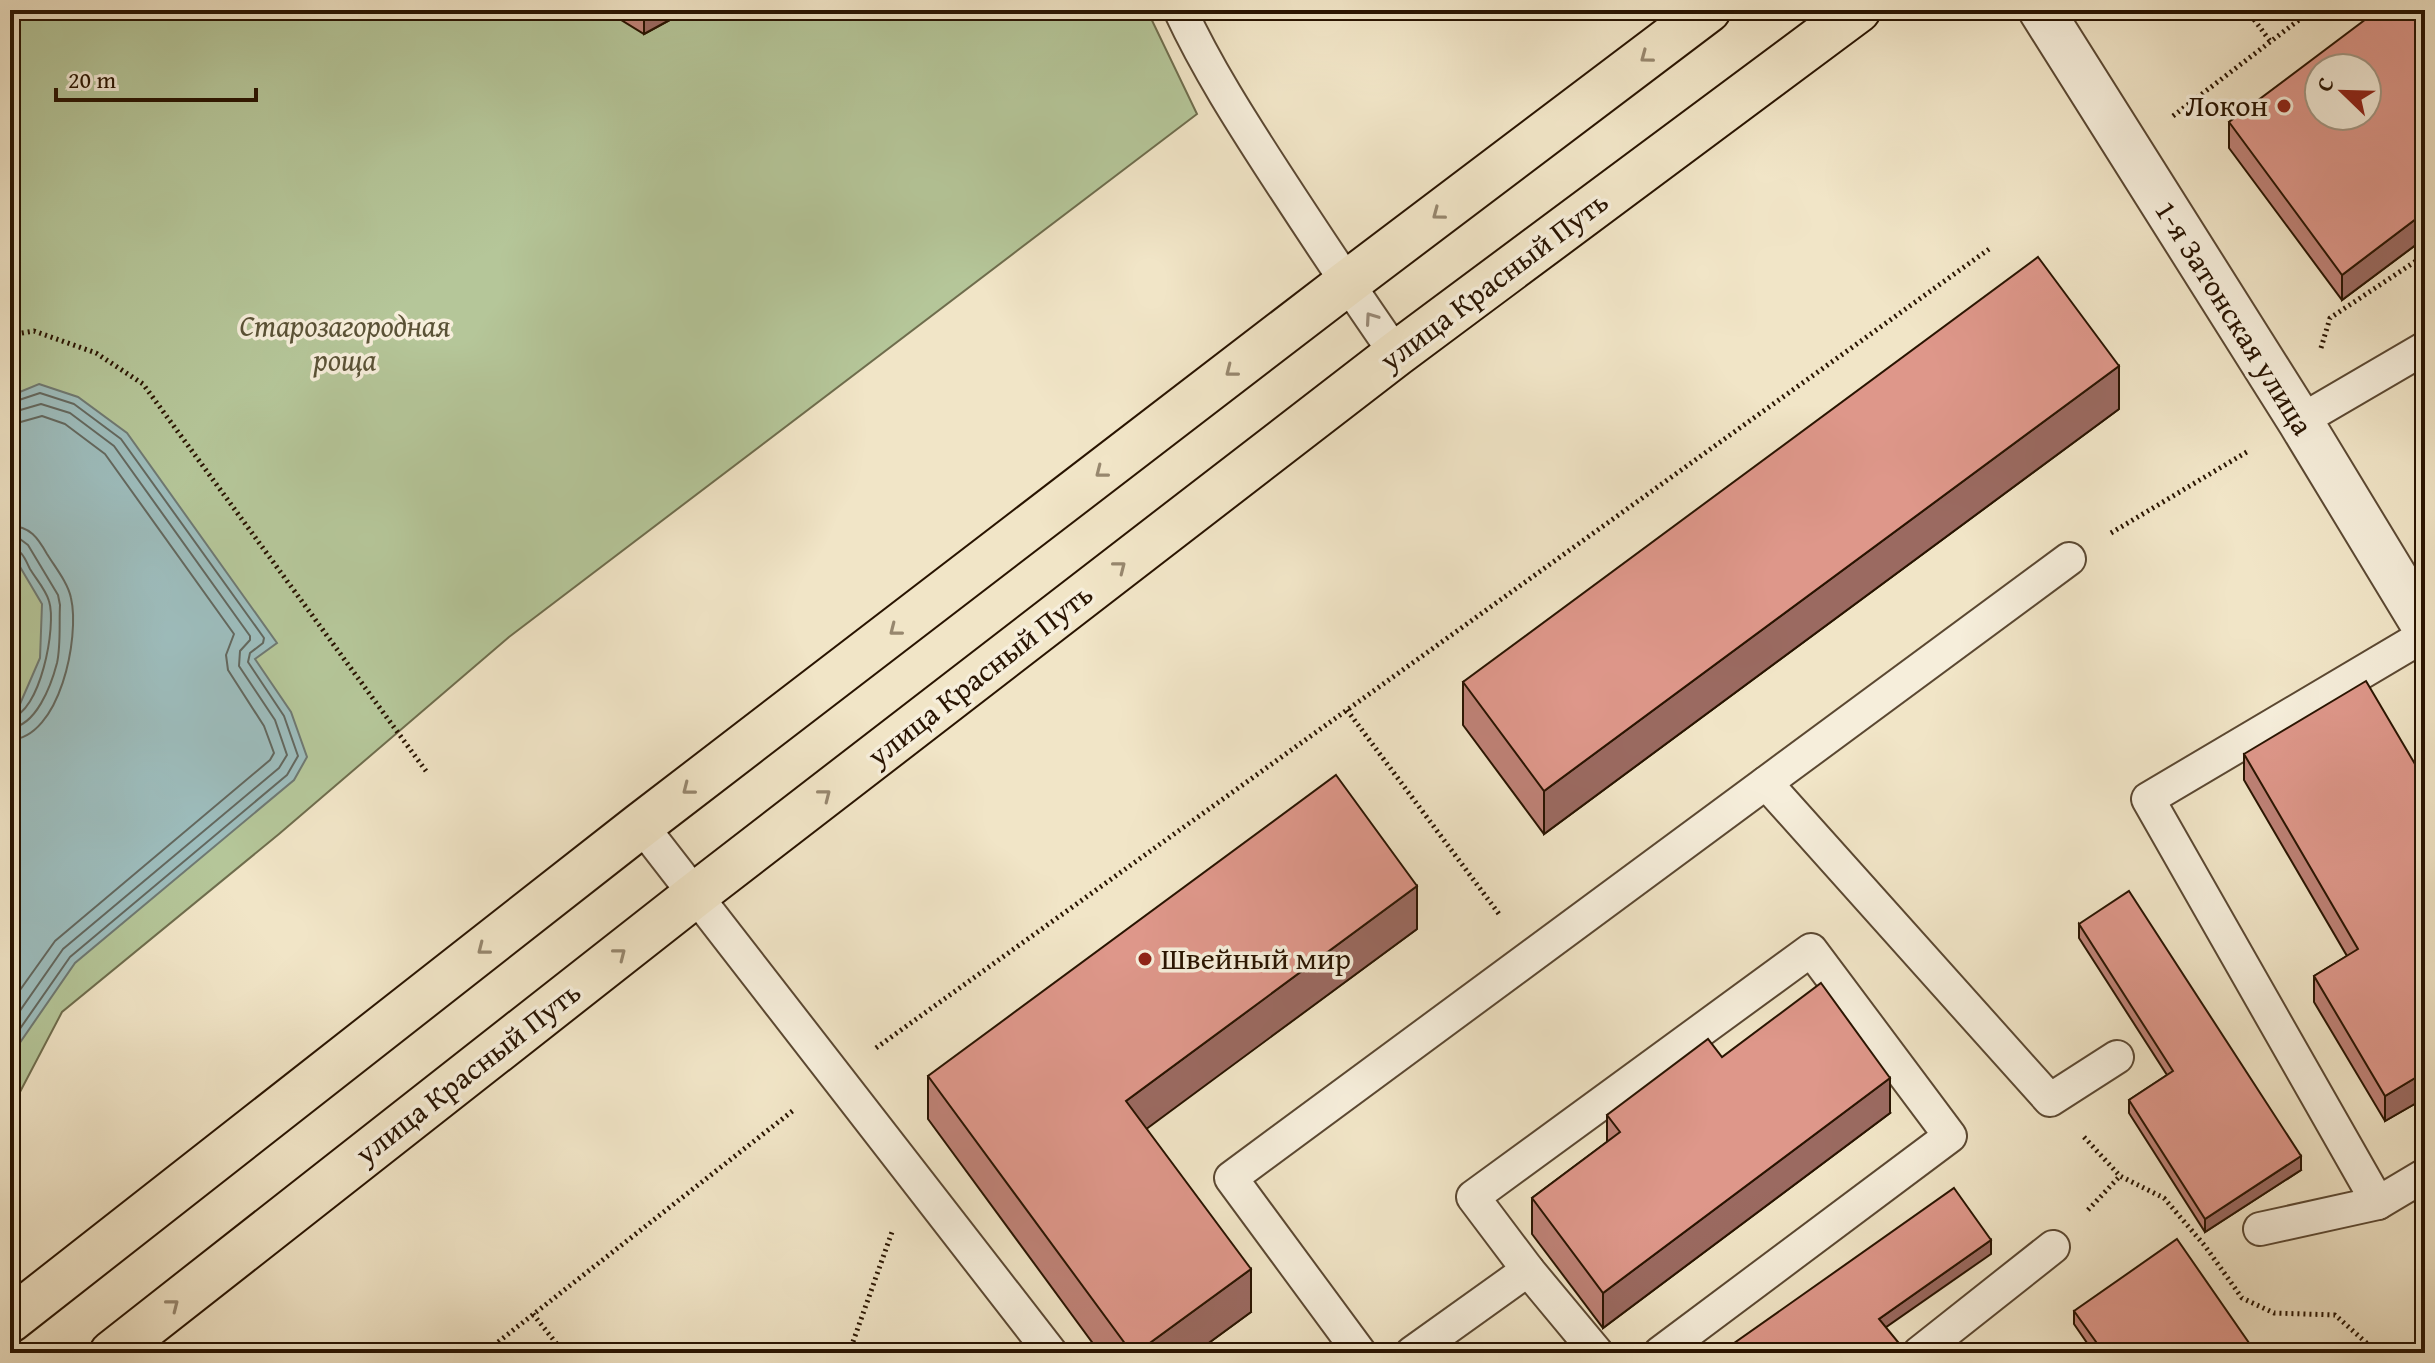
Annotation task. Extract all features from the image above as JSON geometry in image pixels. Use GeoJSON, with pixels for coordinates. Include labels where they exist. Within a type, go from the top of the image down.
{"type":"FeatureCollection","features":[{"type":"Feature","properties":{"kind":"main road"},"geometry":{"type":"LineString","coordinates":[[10,1320],[641,825],[1708,10]]}},
{"type":"Feature","properties":{"kind":"main road","name":"улица Красный Путь"},"geometry":{"type":"LineString","coordinates":[[112,1353],[695,895],[1396,354],[1858,10]]}},
{"type":"Feature","properties":{"kind":"street","name":"1-я Затонская улица"},"geometry":{"type":"LineString","coordinates":[[2041,10],[2300,421],[2425,627]]}},
{"type":"Feature","properties":{"kind":"lane"},"geometry":{"type":"LineString","coordinates":[[1180,10],[1202,58],[1396,354]]}},
{"type":"Feature","properties":{"kind":"lane"},"geometry":{"type":"LineString","coordinates":[[2300,421],[2425,348]]}},
{"type":"Feature","properties":{"kind":"lane"},"geometry":{"type":"LineString","coordinates":[[1360,1353],[1231,1178],[2069,559]]}},
{"type":"Feature","properties":{"kind":"lane"},"geometry":{"type":"LineString","coordinates":[[2378,1203],[2148,799],[2425,635]]}},
{"type":"Feature","properties":{"kind":"lane"},"geometry":{"type":"LineString","coordinates":[[1766,783],[2050,1100],[2117,1057]]}},
{"type":"Feature","properties":{"kind":"lane"},"geometry":{"type":"LineString","coordinates":[[641,825],[1051,1353]]}},
{"type":"Feature","properties":{"kind":"lane"},"geometry":{"type":"LineString","coordinates":[[1597,1353],[1473,1197],[1811,950],[1950,1136],[1660,1353]]}},
{"type":"Feature","properties":{"kind":"lane"},"geometry":{"type":"LineString","coordinates":[[2260,1229],[2378,1203],[2425,1175]]}},
{"type":"Feature","properties":{"kind":"lane"},"geometry":{"type":"LineString","coordinates":[[1933,1349],[2053,1247]]}},
{"type":"Feature","properties":{"kind":"lane"},"geometry":{"type":"LineString","coordinates":[[1412,1353],[1528,1270]]}},
{"type":"Feature","properties":{"kind":"path"},"geometry":{"type":"LineString","coordinates":[[2247,10],[2271,41]]}},
{"type":"Feature","properties":{"kind":"path"},"geometry":{"type":"LineString","coordinates":[[2173,116],[2312,10]]}},
{"type":"Feature","properties":{"kind":"path"},"geometry":{"type":"LineString","coordinates":[[484,1353],[836,1077],[1992,247]]}},
{"type":"Feature","properties":{"kind":"path"},"geometry":{"type":"LineString","coordinates":[[2069,559],[2300,421],[2330,318],[2425,255]]}},
{"type":"Feature","properties":{"kind":"path"},"geometry":{"type":"LineString","coordinates":[[10,335],[34,331],[96,353],[143,384],[426,771]]}},
{"type":"Feature","properties":{"kind":"path"},"geometry":{"type":"LineString","coordinates":[[1347,710],[1530,956]]}},
{"type":"Feature","properties":{"kind":"path"},"geometry":{"type":"LineString","coordinates":[[849,1353],[913,1175]]}},
{"type":"Feature","properties":{"kind":"path"},"geometry":{"type":"LineString","coordinates":[[533,1314],[564,1353]]}},
{"type":"Feature","properties":{"kind":"path"},"geometry":{"type":"LineString","coordinates":[[493,1346],[499,1353]]}},
{"type":"Feature","properties":{"kind":"green space","name":"Старозагородная роща"},"geometry":{"type":"Polygon","coordinates":[[[10,10],[1147,10],[1197,114],[509,637],[279,834],[62,1012],[10,1111],[10,10]]]}},
{"type":"Feature","properties":{"kind":"water"},"geometry":{"type":"Polygon","coordinates":[[[39,384],[78,397],[127,433],[277,643],[255,659],[291,712],[307,757],[294,780],[75,963],[10,1057],[10,712],[20,704],[40,658],[42,604],[10,550],[10,396],[39,384]]]}},
{"type":"Feature","properties":{"kind":"building"},"geometry":{"type":"Polygon","coordinates":[[[2378,10],[2425,10],[2425,212],[2342,275],[2229,122],[2303,66],[2303,132],[2383,132],[2383,52],[2322,52],[2378,10]]]}},
{"type":"Feature","properties":{"kind":"building"},"geometry":{"type":"Polygon","coordinates":[[[2038,257],[2119,366],[1544,791],[1463,682],[2038,257]]]}},
{"type":"Feature","properties":{"kind":"building"},"geometry":{"type":"Polygon","coordinates":[[[2366,681],[2425,781],[2425,1072],[2385,1096],[2314,976],[2358,949],[2244,754],[2366,681]]]}},
{"type":"Feature","properties":{"kind":"building"},"geometry":{"type":"Polygon","coordinates":[[[1336,775],[1417,886],[1126,1101],[1251,1269],[1132,1353],[928,1076],[1336,775]]]}},
{"type":"Feature","properties":{"kind":"building"},"geometry":{"type":"Polygon","coordinates":[[[2129,891],[2301,1156],[2205,1219],[2129,1100],[2173,1071],[2079,924],[2129,891]]]}},
{"type":"Feature","properties":{"kind":"building"},"geometry":{"type":"Polygon","coordinates":[[[1821,983],[1890,1078],[1603,1293],[1532,1198],[1620,1132],[1607,1115],[1708,1039],[1722,1057],[1821,983]]]}},
{"type":"Feature","properties":{"kind":"building"},"geometry":{"type":"Polygon","coordinates":[[[1954,1188],[1991,1240],[1879,1319],[1907,1353],[1720,1353],[1954,1188]]]}},
{"type":"Feature","properties":{"kind":"building"},"geometry":{"type":"Polygon","coordinates":[[[2177,1239],[2256,1353],[2104,1353],[2074,1311],[2177,1239]]]}},
{"type":"Feature","properties":{"kind":"place","name":"Локон"},"geometry":{"type":"Point","coordinates":[2284,106]}},
{"type":"Feature","properties":{"kind":"place","name":"Швейный мир"},"geometry":{"type":"Point","coordinates":[1145,959]}}]}
